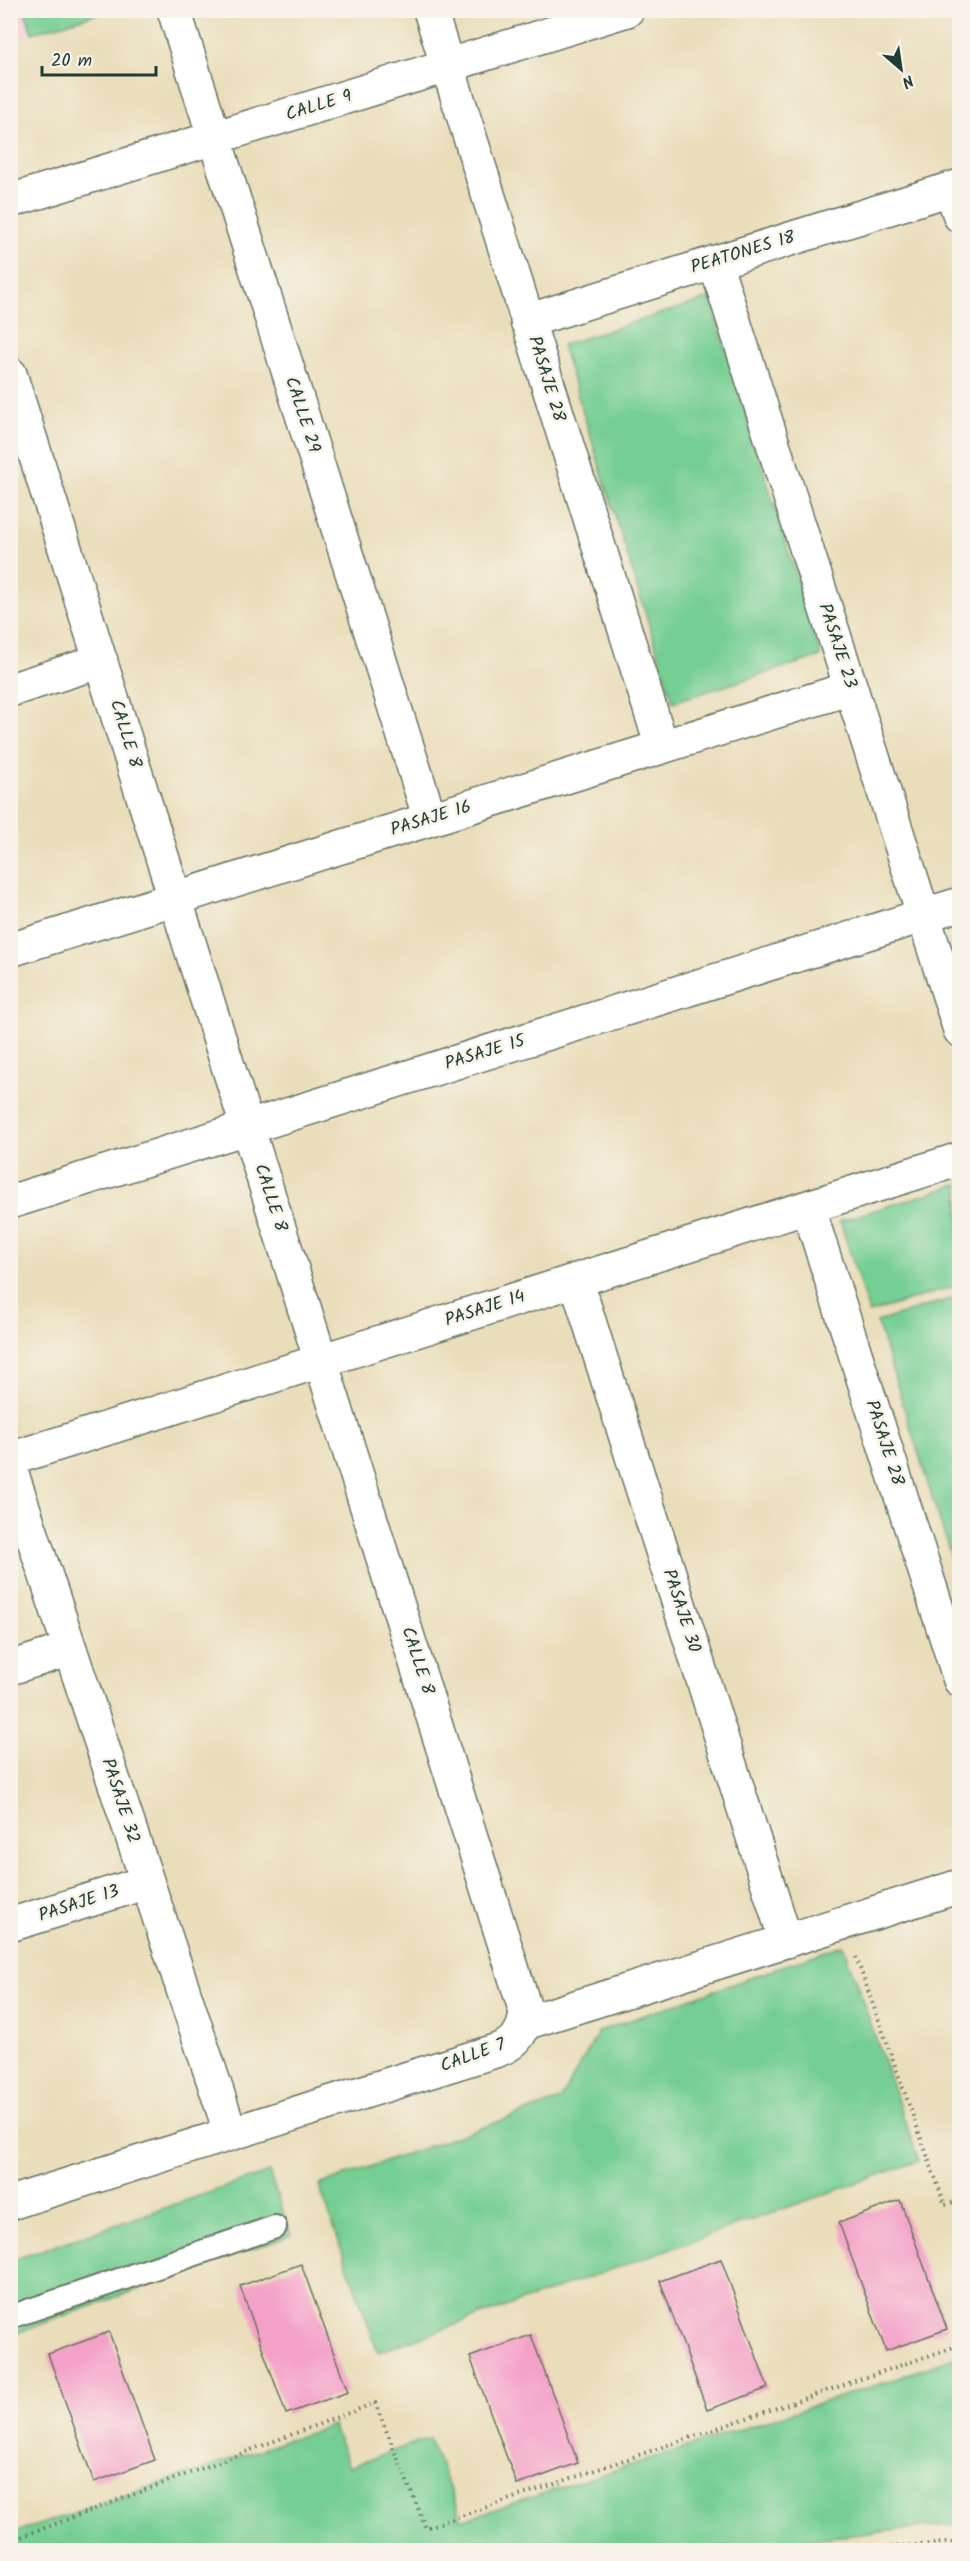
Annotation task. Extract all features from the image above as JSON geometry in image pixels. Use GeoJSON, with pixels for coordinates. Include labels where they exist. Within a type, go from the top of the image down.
{"type":"FeatureCollection","features":[{"type":"Feature","properties":{"kind":"street","name":"CALLE 29"},"geometry":{"type":"LineString","coordinates":[[174,10],[430,819]]}},
{"type":"Feature","properties":{"kind":"street","name":"PASAJE 28"},"geometry":{"type":"LineString","coordinates":[[429,10],[662,747]]}},
{"type":"Feature","properties":{"kind":"street","name":"CALLE 9"},"geometry":{"type":"LineString","coordinates":[[10,201],[627,10]]}},
{"type":"Feature","properties":{"kind":"street","name":"PEATONES 18"},"geometry":{"type":"LineString","coordinates":[[528,321],[715,262],[957,197]]}},
{"type":"Feature","properties":{"kind":"street","name":"PASAJE 23"},"geometry":{"type":"LineString","coordinates":[[715,262],[960,1030]]}},
{"type":"Feature","properties":{"kind":"street","name":"CALLE 8"},"geometry":{"type":"LineString","coordinates":[[10,374],[19,432],[101,661],[524,2001],[525,2023]]}},
{"type":"Feature","properties":{"kind":"street"},"geometry":{"type":"LineString","coordinates":[[10,690],[101,661]]}},
{"type":"Feature","properties":{"kind":"street","name":"PASAJE 16"},"geometry":{"type":"LineString","coordinates":[[10,950],[851,688]]}},
{"type":"Feature","properties":{"kind":"street","name":"PASAJE 15"},"geometry":{"type":"LineString","coordinates":[[10,1202],[960,904]]}},
{"type":"Feature","properties":{"kind":"street","name":"PASAJE 14"},"geometry":{"type":"LineString","coordinates":[[10,1459],[960,1159]]}},
{"type":"Feature","properties":{"kind":"street","name":"PASAJE 28"},"geometry":{"type":"LineString","coordinates":[[808,1207],[952,1630],[960,1680]]}},
{"type":"Feature","properties":{"kind":"street","name":"PASAJE 30"},"geometry":{"type":"LineString","coordinates":[[576,1280],[786,1941]]}},
{"type":"Feature","properties":{"kind":"street","name":"PASAJE 32"},"geometry":{"type":"LineString","coordinates":[[10,1468],[231,2134]]}},
{"type":"Feature","properties":{"kind":"street"},"geometry":{"type":"LineString","coordinates":[[10,1668],[70,1649]]}},
{"type":"Feature","properties":{"kind":"street","name":"PASAJE 13"},"geometry":{"type":"LineString","coordinates":[[10,1925],[147,1882]]}},
{"type":"Feature","properties":{"kind":"street","name":"CALLE 7"},"geometry":{"type":"LineString","coordinates":[[10,2203],[498,2050],[515,2040],[525,2023],[960,1886]]}},
{"type":"Feature","properties":{"kind":"lane"},"geometry":{"type":"LineString","coordinates":[[10,2317],[275,2227]]}},
{"type":"Feature","properties":{"kind":"path"},"geometry":{"type":"LineString","coordinates":[[844,1922],[945,2205],[960,2200]]}},
{"type":"Feature","properties":{"kind":"path"},"geometry":{"type":"LineString","coordinates":[[10,2541],[375,2403],[426,2528],[960,2345]]}},
{"type":"Feature","properties":{"kind":"path"},"geometry":{"type":"LineString","coordinates":[[843,2550],[960,2542]]}},
{"type":"Feature","properties":{"kind":"shaded area"},"geometry":{"type":"Polygon","coordinates":[[[11,11],[25,11],[32,33],[11,40],[11,11]]]}},
{"type":"Feature","properties":{"kind":"green space"},"geometry":{"type":"Polygon","coordinates":[[[25,10],[107,11],[32,33],[25,10]]]}},
{"type":"Feature","properties":{"kind":"green space"},"geometry":{"type":"Polygon","coordinates":[[[710,298],[821,656],[673,702],[562,345],[710,298]]]}},
{"type":"Feature","properties":{"kind":"green space"},"geometry":{"type":"Polygon","coordinates":[[[959,1184],[959,1285],[869,1313],[840,1221],[959,1184]]]}},
{"type":"Feature","properties":{"kind":"green space"},"geometry":{"type":"Polygon","coordinates":[[[960,1296],[959,1582],[877,1322],[960,1296]]]}},
{"type":"Feature","properties":{"kind":"green space"},"geometry":{"type":"Polygon","coordinates":[[[843,1945],[919,2161],[378,2352],[319,2185],[560,2100],[599,2031],[843,1945]]]}},
{"type":"Feature","properties":{"kind":"green space"},"geometry":{"type":"Polygon","coordinates":[[[269,2172],[291,2235],[11,2335],[10,2261],[269,2172]]]}},
{"type":"Feature","properties":{"kind":"green space"},"geometry":{"type":"Polygon","coordinates":[[[959,2355],[959,2524],[702,2550],[500,2550],[488,2544],[446,2550],[11,2550],[11,2534],[333,2425],[349,2467],[429,2438],[462,2520],[898,2378],[959,2355]]]}},
{"type":"Feature","properties":{"kind":"building"},"geometry":{"type":"Polygon","coordinates":[[[900,2200],[947,2329],[886,2351],[839,2223],[900,2200]]]}},
{"type":"Feature","properties":{"kind":"building"},"geometry":{"type":"Polygon","coordinates":[[[721,2259],[768,2388],[707,2410],[660,2281],[721,2259]]]}},
{"type":"Feature","properties":{"kind":"building"},"geometry":{"type":"Polygon","coordinates":[[[301,2264],[348,2392],[286,2414],[240,2286],[301,2264]]]}},
{"type":"Feature","properties":{"kind":"building"},"geometry":{"type":"Polygon","coordinates":[[[109,2332],[155,2460],[94,2482],[48,2354],[109,2332]]]}},
{"type":"Feature","properties":{"kind":"building"},"geometry":{"type":"Polygon","coordinates":[[[531,2335],[578,2463],[517,2485],[470,2357],[531,2335]]]}}]}
